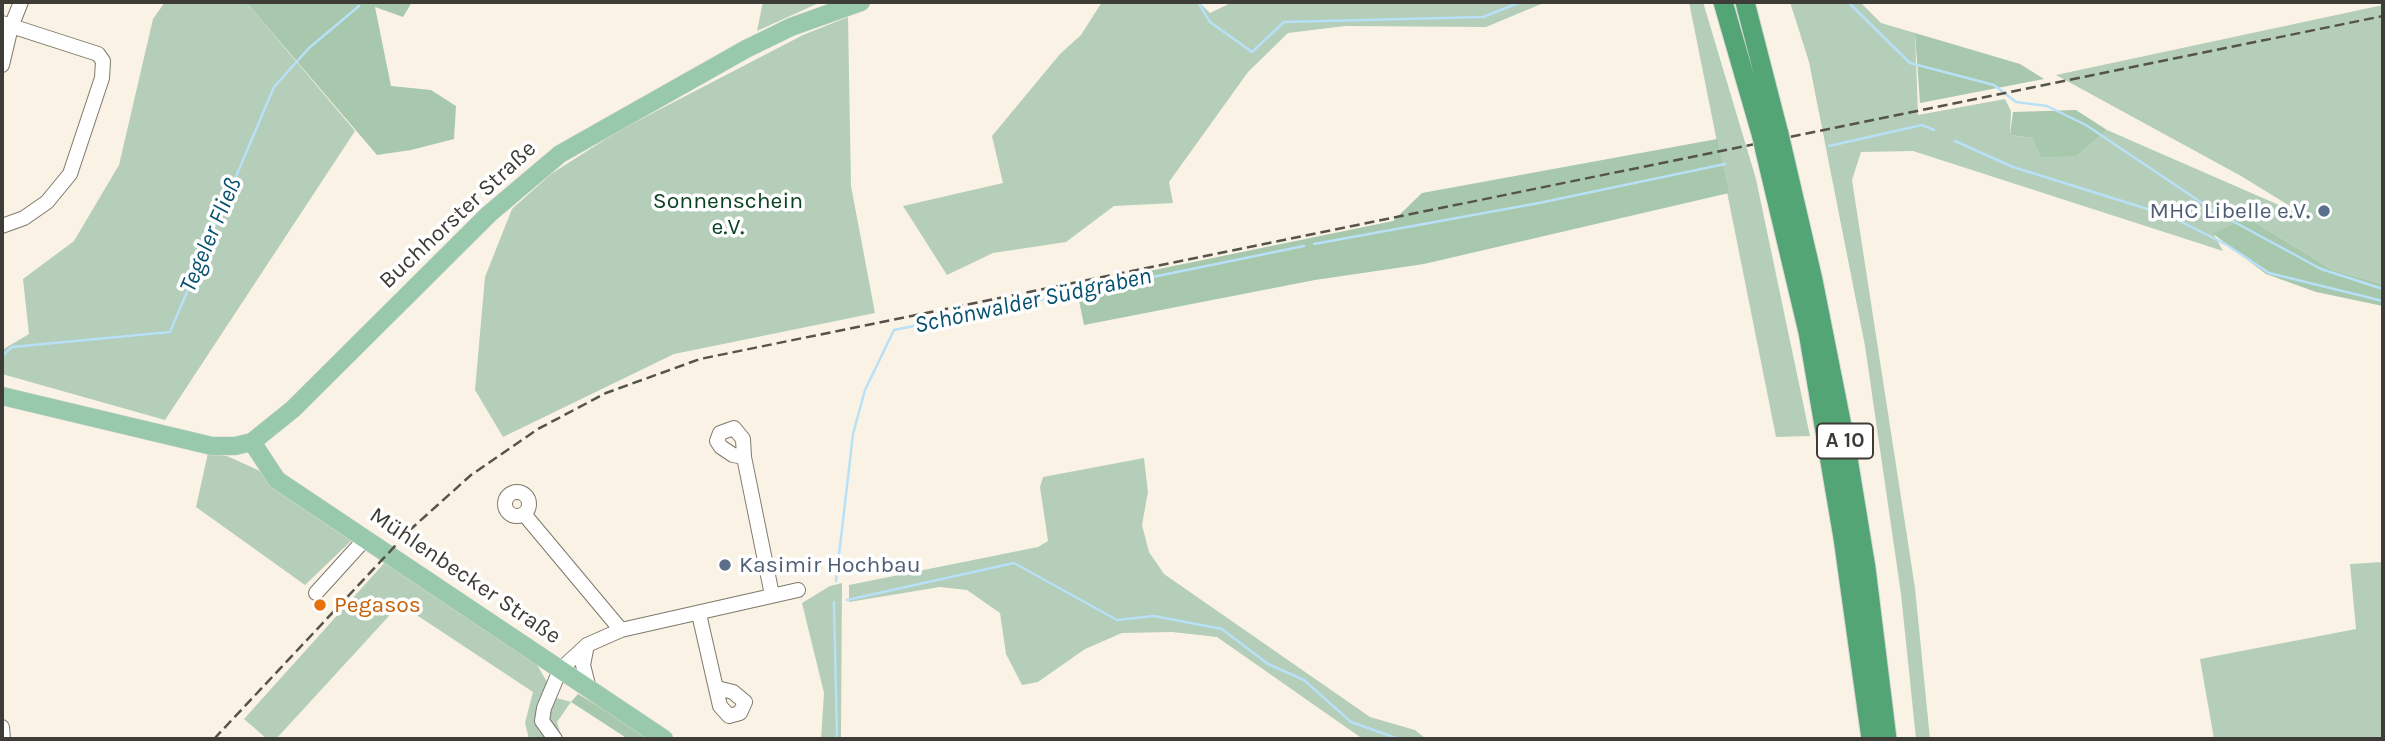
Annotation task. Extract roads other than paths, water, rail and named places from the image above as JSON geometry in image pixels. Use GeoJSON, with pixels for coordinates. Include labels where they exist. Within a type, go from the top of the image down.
{"type":"FeatureCollection","features":[{"type":"Feature","properties":{"kind":"highway","name":"A 10"},"geometry":{"type":"LineString","coordinates":[[1723,2],[1772,142],[1814,280],[1866,568],[1887,739]]}},
{"type":"Feature","properties":{"kind":"highway","name":"A 10"},"geometry":{"type":"LineString","coordinates":[[1745,2],[1810,345],[1843,538],[1871,739]]}},
{"type":"Feature","properties":{"kind":"main road","name":"Buchhorster Straße"},"geometry":{"type":"LineString","coordinates":[[2,396],[218,447],[252,442],[293,410],[489,214],[560,154],[746,49],[791,27],[861,2]]}},
{"type":"Feature","properties":{"kind":"main road","name":"Mühlenbecker Straße"},"geometry":{"type":"LineString","coordinates":[[252,442],[277,480],[664,739]]}},
{"type":"Feature","properties":{"kind":"street"},"geometry":{"type":"LineString","coordinates":[[2,65],[6,25],[22,2]]}},
{"type":"Feature","properties":{"kind":"street"},"geometry":{"type":"LineString","coordinates":[[2,226],[24,218],[47,202],[70,174],[102,78],[103,61],[98,54],[6,25]]}},
{"type":"Feature","properties":{"kind":"street"},"geometry":{"type":"LineString","coordinates":[[744,457],[772,595]]}},
{"type":"Feature","properties":{"kind":"street"},"geometry":{"type":"LineString","coordinates":[[524,514],[621,630]]}},
{"type":"Feature","properties":{"kind":"street"},"geometry":{"type":"LineString","coordinates":[[316,593],[365,539]]}},
{"type":"Feature","properties":{"kind":"street"},"geometry":{"type":"LineString","coordinates":[[555,739],[542,721],[560,670],[587,645],[621,630],[798,590]]}},
{"type":"Feature","properties":{"kind":"street"},"geometry":{"type":"LineString","coordinates":[[699,614],[716,688]]}},
{"type":"Feature","properties":{"kind":"street"},"geometry":{"type":"LineString","coordinates":[[587,645],[583,665],[589,689]]}},
{"type":"Feature","properties":{"kind":"street"},"geometry":{"type":"LineString","coordinates":[[2,727],[3,739]]}},
{"type":"Feature","properties":{"kind":"waterway"},"geometry":{"type":"LineString","coordinates":[[1198,2],[1210,22],[1252,52],[1284,22],[1483,17],[1521,2]]}},
{"type":"Feature","properties":{"kind":"waterway"},"geometry":{"type":"LineString","coordinates":[[1848,2],[1910,63],[1994,85],[2016,102],[2047,106],[2086,125],[2214,211],[2321,269],[2383,289]]}},
{"type":"Feature","properties":{"kind":"waterway","name":"Tegeler Fließ"},"geometry":{"type":"LineString","coordinates":[[2,356],[12,347],[170,332],[274,87],[309,48],[359,6]]}},
{"type":"Feature","properties":{"kind":"waterway","name":"Schönwalder Südgraben"},"geometry":{"type":"LineString","coordinates":[[1829,146],[1922,125],[1934,130]]}},
{"type":"Feature","properties":{"kind":"waterway","name":"Schönwalder Südgraben"},"geometry":{"type":"LineString","coordinates":[[1955,141],[2013,167],[2170,216],[2227,245],[2269,273],[2383,301]]}},
{"type":"Feature","properties":{"kind":"waterway","name":"Schönwalder Südgraben"},"geometry":{"type":"LineString","coordinates":[[1314,244],[1539,203],[1725,164]]}},
{"type":"Feature","properties":{"kind":"waterway","name":"Schönwalder Südgraben"},"geometry":{"type":"LineString","coordinates":[[836,581],[853,434],[865,390],[894,330],[1304,246]]}},
{"type":"Feature","properties":{"kind":"waterway"},"geometry":{"type":"LineString","coordinates":[[847,600],[1014,563],[1117,620],[1154,616],[1222,629],[1268,664],[1304,680],[1351,722],[1399,739]]}},
{"type":"Feature","properties":{"kind":"waterway","name":"Schönwalder Südgraben"},"geometry":{"type":"LineString","coordinates":[[834,602],[837,739]]}},
{"type":"Feature","properties":{"kind":"railway"},"geometry":{"type":"LineString","coordinates":[[214,739],[411,529],[471,475],[538,429],[606,393],[700,359],[2383,16]]}},
{"type":"Feature","properties":{"kind":"place","name":"MHC Libelle e.V."},"geometry":{"type":"Point","coordinates":[2324,211]}},
{"type":"Feature","properties":{"kind":"place","name":"Kasimir Hochbau"},"geometry":{"type":"Point","coordinates":[725,565]}},
{"type":"Feature","properties":{"kind":"place","name":"Pegasos"},"geometry":{"type":"Point","coordinates":[320,605]}},
{"type":"Feature","properties":{"kind":"park label","name":"Sonnenschein e.V."},"geometry":{"type":"Point","coordinates":[728,214]}}]}
